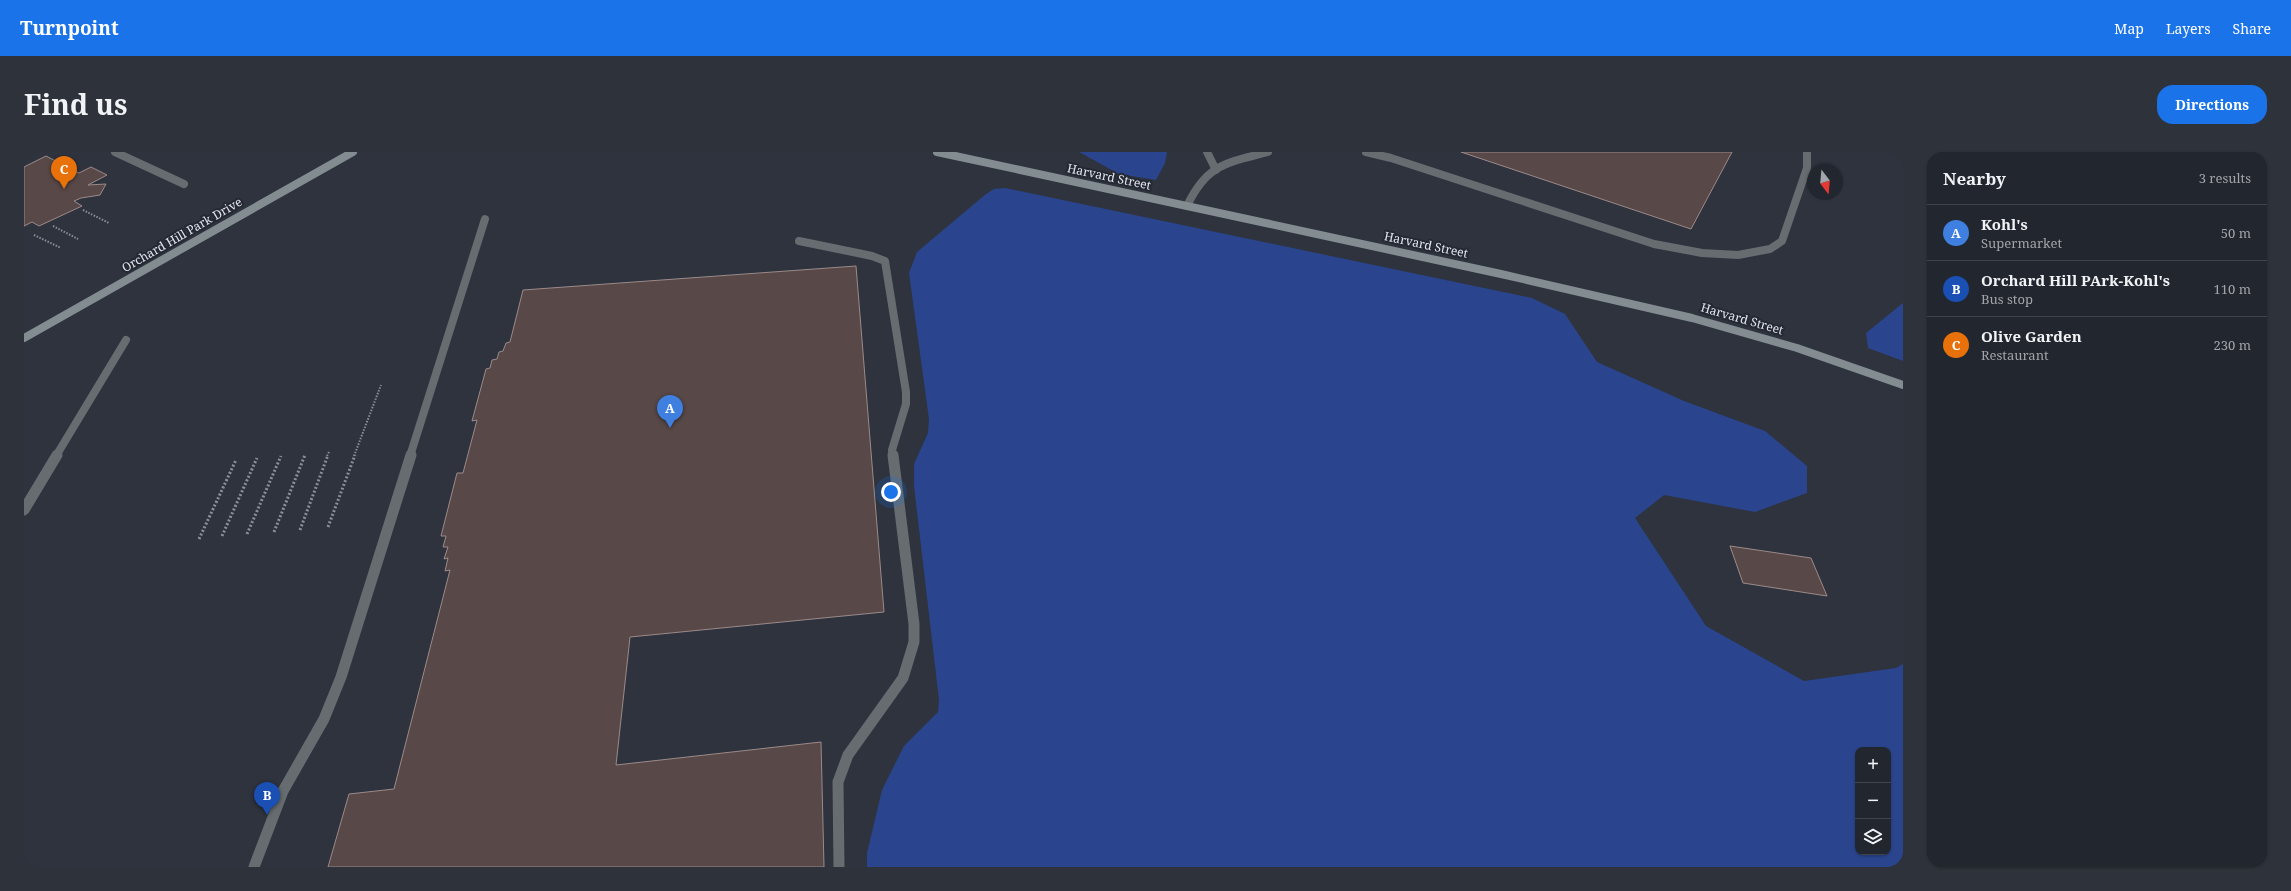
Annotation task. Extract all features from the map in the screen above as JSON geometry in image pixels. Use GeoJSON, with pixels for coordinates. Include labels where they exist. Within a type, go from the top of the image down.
{"type":"FeatureCollection","features":[{"type":"Feature","properties":{"kind":"main road","name":"Orchard Hill Park Drive"},"geometry":{"type":"LineString","coordinates":[[24,338],[353,152]]}},
{"type":"Feature","properties":{"kind":"main road","name":"Harvard Street"},"geometry":{"type":"LineString","coordinates":[[937,152],[1501,274],[1692,318],[1797,348],[1903,385]]}},
{"type":"Feature","properties":{"kind":"lane"},"geometry":{"type":"LineString","coordinates":[[115,152],[184,184]]}},
{"type":"Feature","properties":{"kind":"lane"},"geometry":{"type":"LineString","coordinates":[[1207,152],[1216,170]]}},
{"type":"Feature","properties":{"kind":"lane"},"geometry":{"type":"LineString","coordinates":[[1187,206],[1200,182],[1216,170],[1237,160],[1268,152]]}},
{"type":"Feature","properties":{"kind":"lane"},"geometry":{"type":"LineString","coordinates":[[1366,152],[1391,158],[1654,244],[1691,252],[1720,255],[1744,254],[1774,248],[1782,241],[1806,168],[1807,152]]}},
{"type":"Feature","properties":{"kind":"lane"},"geometry":{"type":"LineString","coordinates":[[254,867],[266,832],[283,791],[324,719],[341,677],[485,219]]}},
{"type":"Feature","properties":{"kind":"lane"},"geometry":{"type":"LineString","coordinates":[[799,241],[872,256],[885,261],[906,392],[906,404],[892,450],[914,624],[914,642],[903,678],[848,755],[838,782],[839,867]]}},
{"type":"Feature","properties":{"kind":"lane"},"geometry":{"type":"LineString","coordinates":[[24,510],[126,340]]}},
{"type":"Feature","properties":{"kind":"path"},"geometry":{"type":"LineString","coordinates":[[83,210],[109,223]]}},
{"type":"Feature","properties":{"kind":"path"},"geometry":{"type":"LineString","coordinates":[[53,226],[78,239]]}},
{"type":"Feature","properties":{"kind":"path"},"geometry":{"type":"LineString","coordinates":[[34,235],[61,248]]}},
{"type":"Feature","properties":{"kind":"path"},"geometry":{"type":"LineString","coordinates":[[328,527],[381,385]]}},
{"type":"Feature","properties":{"kind":"path"},"geometry":{"type":"LineString","coordinates":[[300,530],[329,452]]}},
{"type":"Feature","properties":{"kind":"path"},"geometry":{"type":"LineString","coordinates":[[274,532],[305,455]]}},
{"type":"Feature","properties":{"kind":"path"},"geometry":{"type":"LineString","coordinates":[[247,534],[281,456]]}},
{"type":"Feature","properties":{"kind":"path"},"geometry":{"type":"LineString","coordinates":[[222,536],[257,458]]}},
{"type":"Feature","properties":{"kind":"path"},"geometry":{"type":"LineString","coordinates":[[199,539],[236,460]]}},
{"type":"Feature","properties":{"kind":"shaded area"},"geometry":{"type":"Polygon","coordinates":[[[1079,152],[1167,152],[1165,163],[1156,180],[1119,174],[1079,152]]]}},
{"type":"Feature","properties":{"kind":"shaded area"},"geometry":{"type":"Polygon","coordinates":[[[1005,188],[1532,298],[1565,314],[1597,362],[1684,401],[1765,431],[1807,466],[1807,493],[1755,512],[1664,495],[1635,518],[1706,626],[1804,681],[1896,668],[1903,664],[1903,867],[867,867],[867,853],[882,790],[904,746],[938,712],[939,700],[914,486],[914,464],[928,433],[929,419],[909,273],[917,252],[994,189],[1005,188]]]}},
{"type":"Feature","properties":{"kind":"shaded area"},"geometry":{"type":"Polygon","coordinates":[[[1903,303],[1903,361],[1868,348],[1866,333],[1903,303]]]}},
{"type":"Feature","properties":{"kind":"building"},"geometry":{"type":"Polygon","coordinates":[[[1461,152],[1732,152],[1691,229],[1461,152]]]}},
{"type":"Feature","properties":{"kind":"building"},"geometry":{"type":"Polygon","coordinates":[[[46,156],[79,173],[91,167],[107,175],[88,185],[106,184],[100,195],[81,198],[74,201],[82,206],[39,226],[32,222],[24,226],[24,167],[46,156]]]}},
{"type":"Feature","properties":{"kind":"building"},"geometry":{"type":"Polygon","coordinates":[[[856,266],[884,612],[630,637],[616,765],[821,742],[824,867],[328,867],[349,794],[394,789],[450,570],[445,571],[448,558],[444,559],[448,547],[443,547],[446,536],[441,536],[457,473],[463,473],[477,420],[472,421],[486,369],[490,368],[492,360],[497,359],[499,352],[503,351],[506,343],[510,342],[523,290],[856,266]]]}},
{"type":"Feature","properties":{"kind":"building"},"geometry":{"type":"Polygon","coordinates":[[[1730,546],[1811,558],[1827,596],[1743,583],[1730,546]]]}},
{"type":"Feature","properties":{"kind":"place","name":"Olive Garden"},"geometry":{"type":"Point","coordinates":[64,189]}},
{"type":"Feature","properties":{"kind":"place","name":"Kohl's"},"geometry":{"type":"Point","coordinates":[670,428]}},
{"type":"Feature","properties":{"kind":"place","name":"Orchard Hill PArk-Kohl's"},"geometry":{"type":"Point","coordinates":[267,815]}}]}
